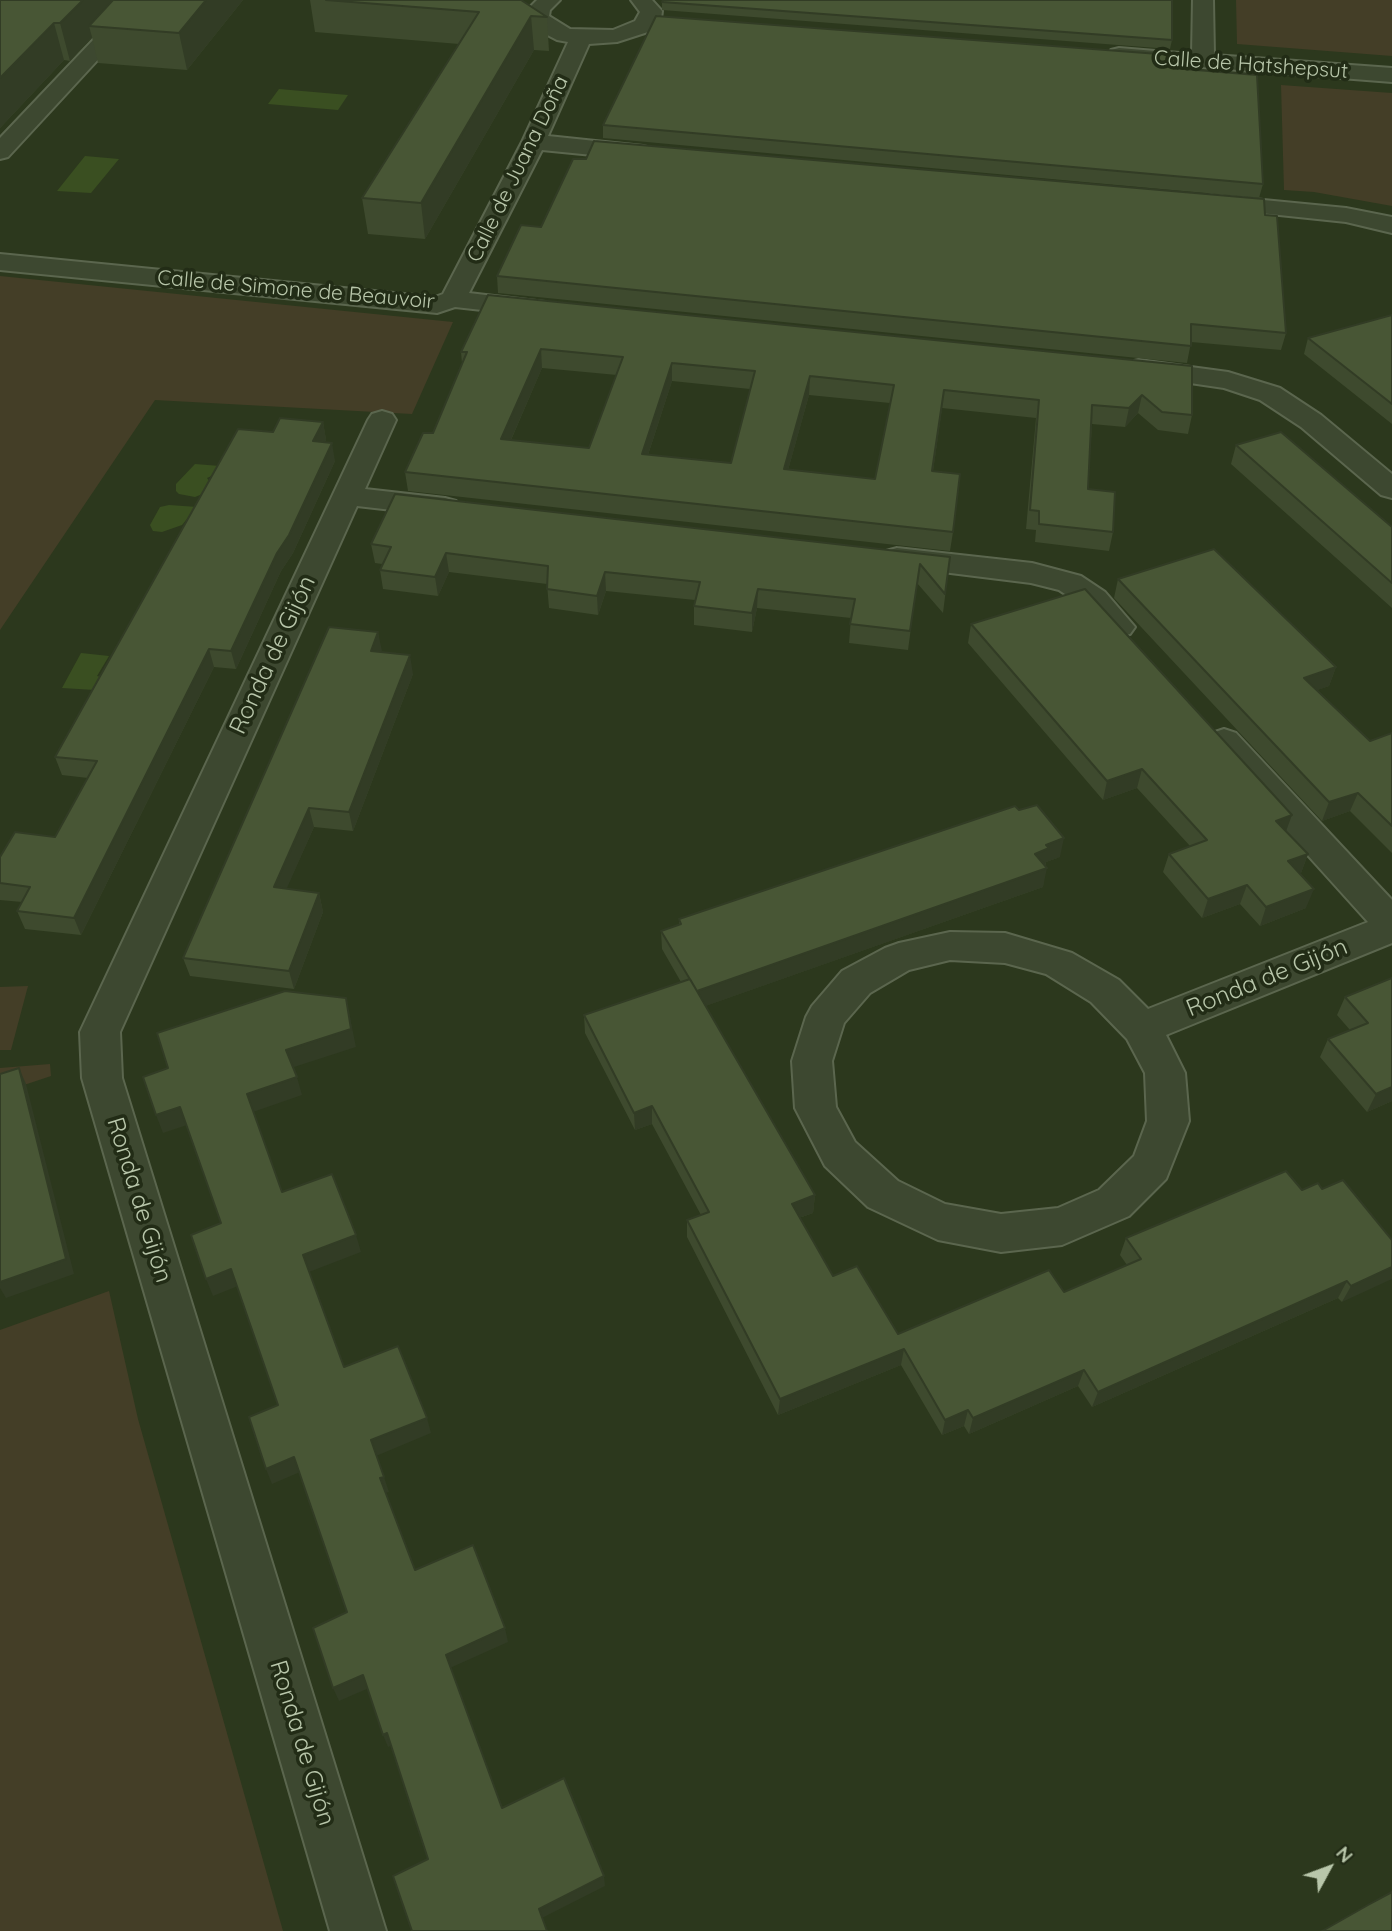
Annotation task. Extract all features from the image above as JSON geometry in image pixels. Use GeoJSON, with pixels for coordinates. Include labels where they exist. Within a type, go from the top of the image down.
{"type":"FeatureCollection","features":[{"type":"Feature","properties":{"kind":"street"},"geometry":{"type":"LineString","coordinates":[[0,152],[143,0]]}},
{"type":"Feature","properties":{"kind":"street"},"geometry":{"type":"LineString","coordinates":[[1203,0],[1203,61]]}},
{"type":"Feature","properties":{"kind":"street"},"geometry":{"type":"LineString","coordinates":[[516,7],[545,4]]}},
{"type":"Feature","properties":{"kind":"street"},"geometry":{"type":"LineString","coordinates":[[545,4],[538,16],[542,23],[551,30],[582,37],[617,36],[632,32],[645,9],[676,21]]}},
{"type":"Feature","properties":{"kind":"street","name":"Calle de Juana Doña"},"geometry":{"type":"LineString","coordinates":[[453,299],[534,142],[582,37]]}},
{"type":"Feature","properties":{"kind":"street","name":"Calle de Hatshepsut"},"geometry":{"type":"LineString","coordinates":[[1098,53],[1392,75]]}},
{"type":"Feature","properties":{"kind":"street"},"geometry":{"type":"LineString","coordinates":[[534,142],[661,155]]}},
{"type":"Feature","properties":{"kind":"street"},"geometry":{"type":"LineString","coordinates":[[1185,200],[1346,215],[1392,225]]}},
{"type":"Feature","properties":{"kind":"street","name":"Calle de Simone de Beauvoir"},"geometry":{"type":"LineString","coordinates":[[0,262],[437,305],[453,299],[559,310]]}},
{"type":"Feature","properties":{"kind":"street"},"geometry":{"type":"LineString","coordinates":[[1109,365],[1228,380],[1270,394],[1311,421],[1392,489]]}},
{"type":"Feature","properties":{"kind":"street","name":"Ronda de Gijón"},"geometry":{"type":"LineString","coordinates":[[358,1931],[102,1078],[100,1031],[382,420]]}},
{"type":"Feature","properties":{"kind":"street"},"geometry":{"type":"LineString","coordinates":[[346,496],[469,510]]}},
{"type":"Feature","properties":{"kind":"street"},"geometry":{"type":"LineString","coordinates":[[867,555],[1032,573],[1070,583],[1094,600],[1140,650]]}},
{"type":"Feature","properties":{"kind":"street","name":"Ronda de Gijón"},"geometry":{"type":"LineString","coordinates":[[1142,1028],[1392,926],[1205,720]]}},
{"type":"Feature","properties":{"kind":"street"},"geometry":{"type":"LineString","coordinates":[[950,946],[1005,948],[1058,963],[1105,991],[1142,1028],[1165,1073],[1168,1121],[1151,1166],[1114,1203],[1062,1226],[1000,1233],[938,1222],[883,1194],[840,1154],[816,1108],[812,1061],[826,1017],[856,982],[899,958],[950,946]]}},
{"type":"Feature","properties":{"kind":"shaded area"},"geometry":{"type":"Polygon","coordinates":[[[1236,0],[1392,0],[1392,56],[1237,44],[1236,0]]]}},
{"type":"Feature","properties":{"kind":"shaded area"},"geometry":{"type":"Polygon","coordinates":[[[1281,85],[1392,93],[1392,206],[1314,192],[1284,190],[1281,85]]]}},
{"type":"Feature","properties":{"kind":"shaded area"},"geometry":{"type":"Polygon","coordinates":[[[279,89],[348,95],[338,110],[268,104],[279,89]]]}},
{"type":"Feature","properties":{"kind":"shaded area"},"geometry":{"type":"Polygon","coordinates":[[[85,156],[119,159],[91,193],[57,191],[85,156]]]}},
{"type":"Feature","properties":{"kind":"shaded area"},"geometry":{"type":"Polygon","coordinates":[[[0,276],[453,322],[412,414],[155,400],[0,630],[0,276]]]}},
{"type":"Feature","properties":{"kind":"shaded area"},"geometry":{"type":"Polygon","coordinates":[[[195,464],[220,466],[216,474],[207,478],[210,482],[205,493],[195,497],[179,494],[176,484],[195,464]]]}},
{"type":"Feature","properties":{"kind":"shaded area"},"geometry":{"type":"Polygon","coordinates":[[[160,507],[197,507],[182,525],[162,532],[153,531],[150,525],[160,507]]]}},
{"type":"Feature","properties":{"kind":"shaded area"},"geometry":{"type":"Polygon","coordinates":[[[81,653],[109,656],[97,676],[101,677],[95,690],[62,688],[81,653]]]}},
{"type":"Feature","properties":{"kind":"shaded area"},"geometry":{"type":"Polygon","coordinates":[[[28,986],[11,1050],[0,1050],[0,987],[28,986]]]}},
{"type":"Feature","properties":{"kind":"shaded area"},"geometry":{"type":"Polygon","coordinates":[[[50,1064],[51,1076],[0,1093],[0,1068],[50,1064]]]}},
{"type":"Feature","properties":{"kind":"shaded area"},"geometry":{"type":"Polygon","coordinates":[[[109,1291],[138,1419],[283,1931],[0,1931],[0,1330],[109,1291]]]}},
{"type":"Feature","properties":{"kind":"building"},"geometry":{"type":"Polygon","coordinates":[[[0,0],[83,0],[60,23],[54,23],[0,78],[0,0]]]}},
{"type":"Feature","properties":{"kind":"building"},"geometry":{"type":"Polygon","coordinates":[[[113,0],[206,0],[179,33],[89,26],[113,0]]]}},
{"type":"Feature","properties":{"kind":"building"},"geometry":{"type":"Polygon","coordinates":[[[326,0],[521,0],[547,17],[531,16],[421,203],[362,198],[479,12],[326,0]]]}},
{"type":"Feature","properties":{"kind":"building"},"geometry":{"type":"Polygon","coordinates":[[[1172,0],[1172,40],[662,2],[1172,0]]]}},
{"type":"Feature","properties":{"kind":"building"},"geometry":{"type":"Polygon","coordinates":[[[656,16],[1172,55],[1172,68],[1257,75],[1263,184],[603,125],[656,16]]]}},
{"type":"Feature","properties":{"kind":"building"},"geometry":{"type":"Polygon","coordinates":[[[594,141],[1264,199],[1265,215],[1277,216],[1286,333],[1191,324],[1191,346],[497,276],[521,225],[541,227],[573,159],[586,159],[594,141]]]}},
{"type":"Feature","properties":{"kind":"building"},"geometry":{"type":"Polygon","coordinates":[[[488,295],[1192,366],[1192,415],[1162,412],[1142,395],[1129,408],[1092,405],[1088,489],[1115,492],[1113,532],[1039,524],[1039,511],[1030,510],[1039,400],[944,390],[932,471],[960,474],[953,532],[405,472],[423,433],[433,433],[467,352],[461,352],[488,295]],[[541,349],[501,439],[589,448],[623,357],[541,349]],[[672,363],[642,454],[731,463],[755,371],[672,363]],[[810,376],[784,469],[875,479],[894,385],[810,376]]]}},
{"type":"Feature","properties":{"kind":"building"},"geometry":{"type":"Polygon","coordinates":[[[1392,315],[1392,404],[1308,338],[1392,315]]]}},
{"type":"Feature","properties":{"kind":"building"},"geometry":{"type":"Polygon","coordinates":[[[280,418],[323,422],[313,441],[332,443],[231,651],[209,649],[74,918],[17,911],[30,887],[0,883],[0,857],[15,832],[55,837],[97,761],[55,757],[238,429],[273,432],[280,418]]]}},
{"type":"Feature","properties":{"kind":"building"},"geometry":{"type":"Polygon","coordinates":[[[1281,432],[1392,527],[1392,583],[1236,445],[1281,432]]]}},
{"type":"Feature","properties":{"kind":"building"},"geometry":{"type":"Polygon","coordinates":[[[395,494],[950,557],[945,594],[920,564],[910,631],[850,624],[855,599],[758,589],[752,613],[694,606],[700,582],[605,572],[597,596],[547,589],[548,566],[446,553],[435,577],[380,570],[391,547],[371,544],[395,494]]]}},
{"type":"Feature","properties":{"kind":"building"},"geometry":{"type":"Polygon","coordinates":[[[1214,549],[1336,667],[1304,678],[1370,741],[1392,733],[1392,826],[1358,793],[1329,802],[1118,579],[1214,549]]]}},
{"type":"Feature","properties":{"kind":"building"},"geometry":{"type":"Polygon","coordinates":[[[1085,589],[1292,815],[1276,821],[1308,854],[1288,861],[1314,889],[1266,907],[1247,885],[1208,899],[1169,854],[1207,840],[1142,769],[1107,781],[971,624],[1085,589]]]}},
{"type":"Feature","properties":{"kind":"building"},"geometry":{"type":"Polygon","coordinates":[[[329,627],[378,632],[371,651],[410,655],[349,812],[309,808],[274,887],[319,893],[289,971],[183,958],[329,627]]]}},
{"type":"Feature","properties":{"kind":"building"},"geometry":{"type":"Polygon","coordinates":[[[1037,805],[1064,838],[1046,845],[1049,848],[1035,854],[1047,868],[697,991],[661,931],[681,924],[679,919],[1015,806],[1019,810],[1037,805]]]}},
{"type":"Feature","properties":{"kind":"building"},"geometry":{"type":"Polygon","coordinates":[[[1392,978],[1392,1087],[1376,1094],[1328,1039],[1368,1023],[1345,997],[1392,978]]]}},
{"type":"Feature","properties":{"kind":"building"},"geometry":{"type":"Polygon","coordinates":[[[690,979],[815,1195],[792,1204],[833,1276],[857,1266],[898,1334],[1049,1270],[1064,1292],[1141,1259],[1126,1238],[1286,1171],[1302,1190],[1318,1183],[1322,1189],[1343,1180],[1392,1240],[1392,1267],[1351,1286],[1347,1281],[1098,1392],[1084,1370],[973,1418],[968,1410],[945,1420],[904,1349],[780,1399],[687,1220],[709,1212],[652,1106],[634,1113],[584,1015],[690,979]]]}},
{"type":"Feature","properties":{"kind":"building"},"geometry":{"type":"Polygon","coordinates":[[[285,991],[346,998],[351,1029],[286,1050],[297,1077],[247,1094],[282,1192],[332,1174],[356,1235],[303,1255],[344,1367],[398,1346],[427,1418],[371,1440],[384,1477],[380,1478],[415,1570],[473,1545],[505,1628],[446,1655],[502,1808],[564,1778],[604,1876],[539,1909],[547,1931],[412,1931],[393,1876],[428,1859],[387,1733],[383,1735],[363,1675],[333,1688],[313,1628],[347,1612],[294,1457],[266,1469],[249,1417],[278,1405],[231,1269],[206,1279],[191,1235],[221,1223],[180,1107],[156,1115],[143,1077],[168,1068],[157,1033],[285,991]]]}},
{"type":"Feature","properties":{"kind":"building"},"geometry":{"type":"Polygon","coordinates":[[[19,1068],[66,1259],[0,1282],[0,1074],[19,1068]]]}},
{"type":"Feature","properties":{"kind":"building"},"geometry":{"type":"Polygon","coordinates":[[[1392,1892],[1392,1931],[1322,1931],[1368,1905],[1392,1892]]]}}]}
